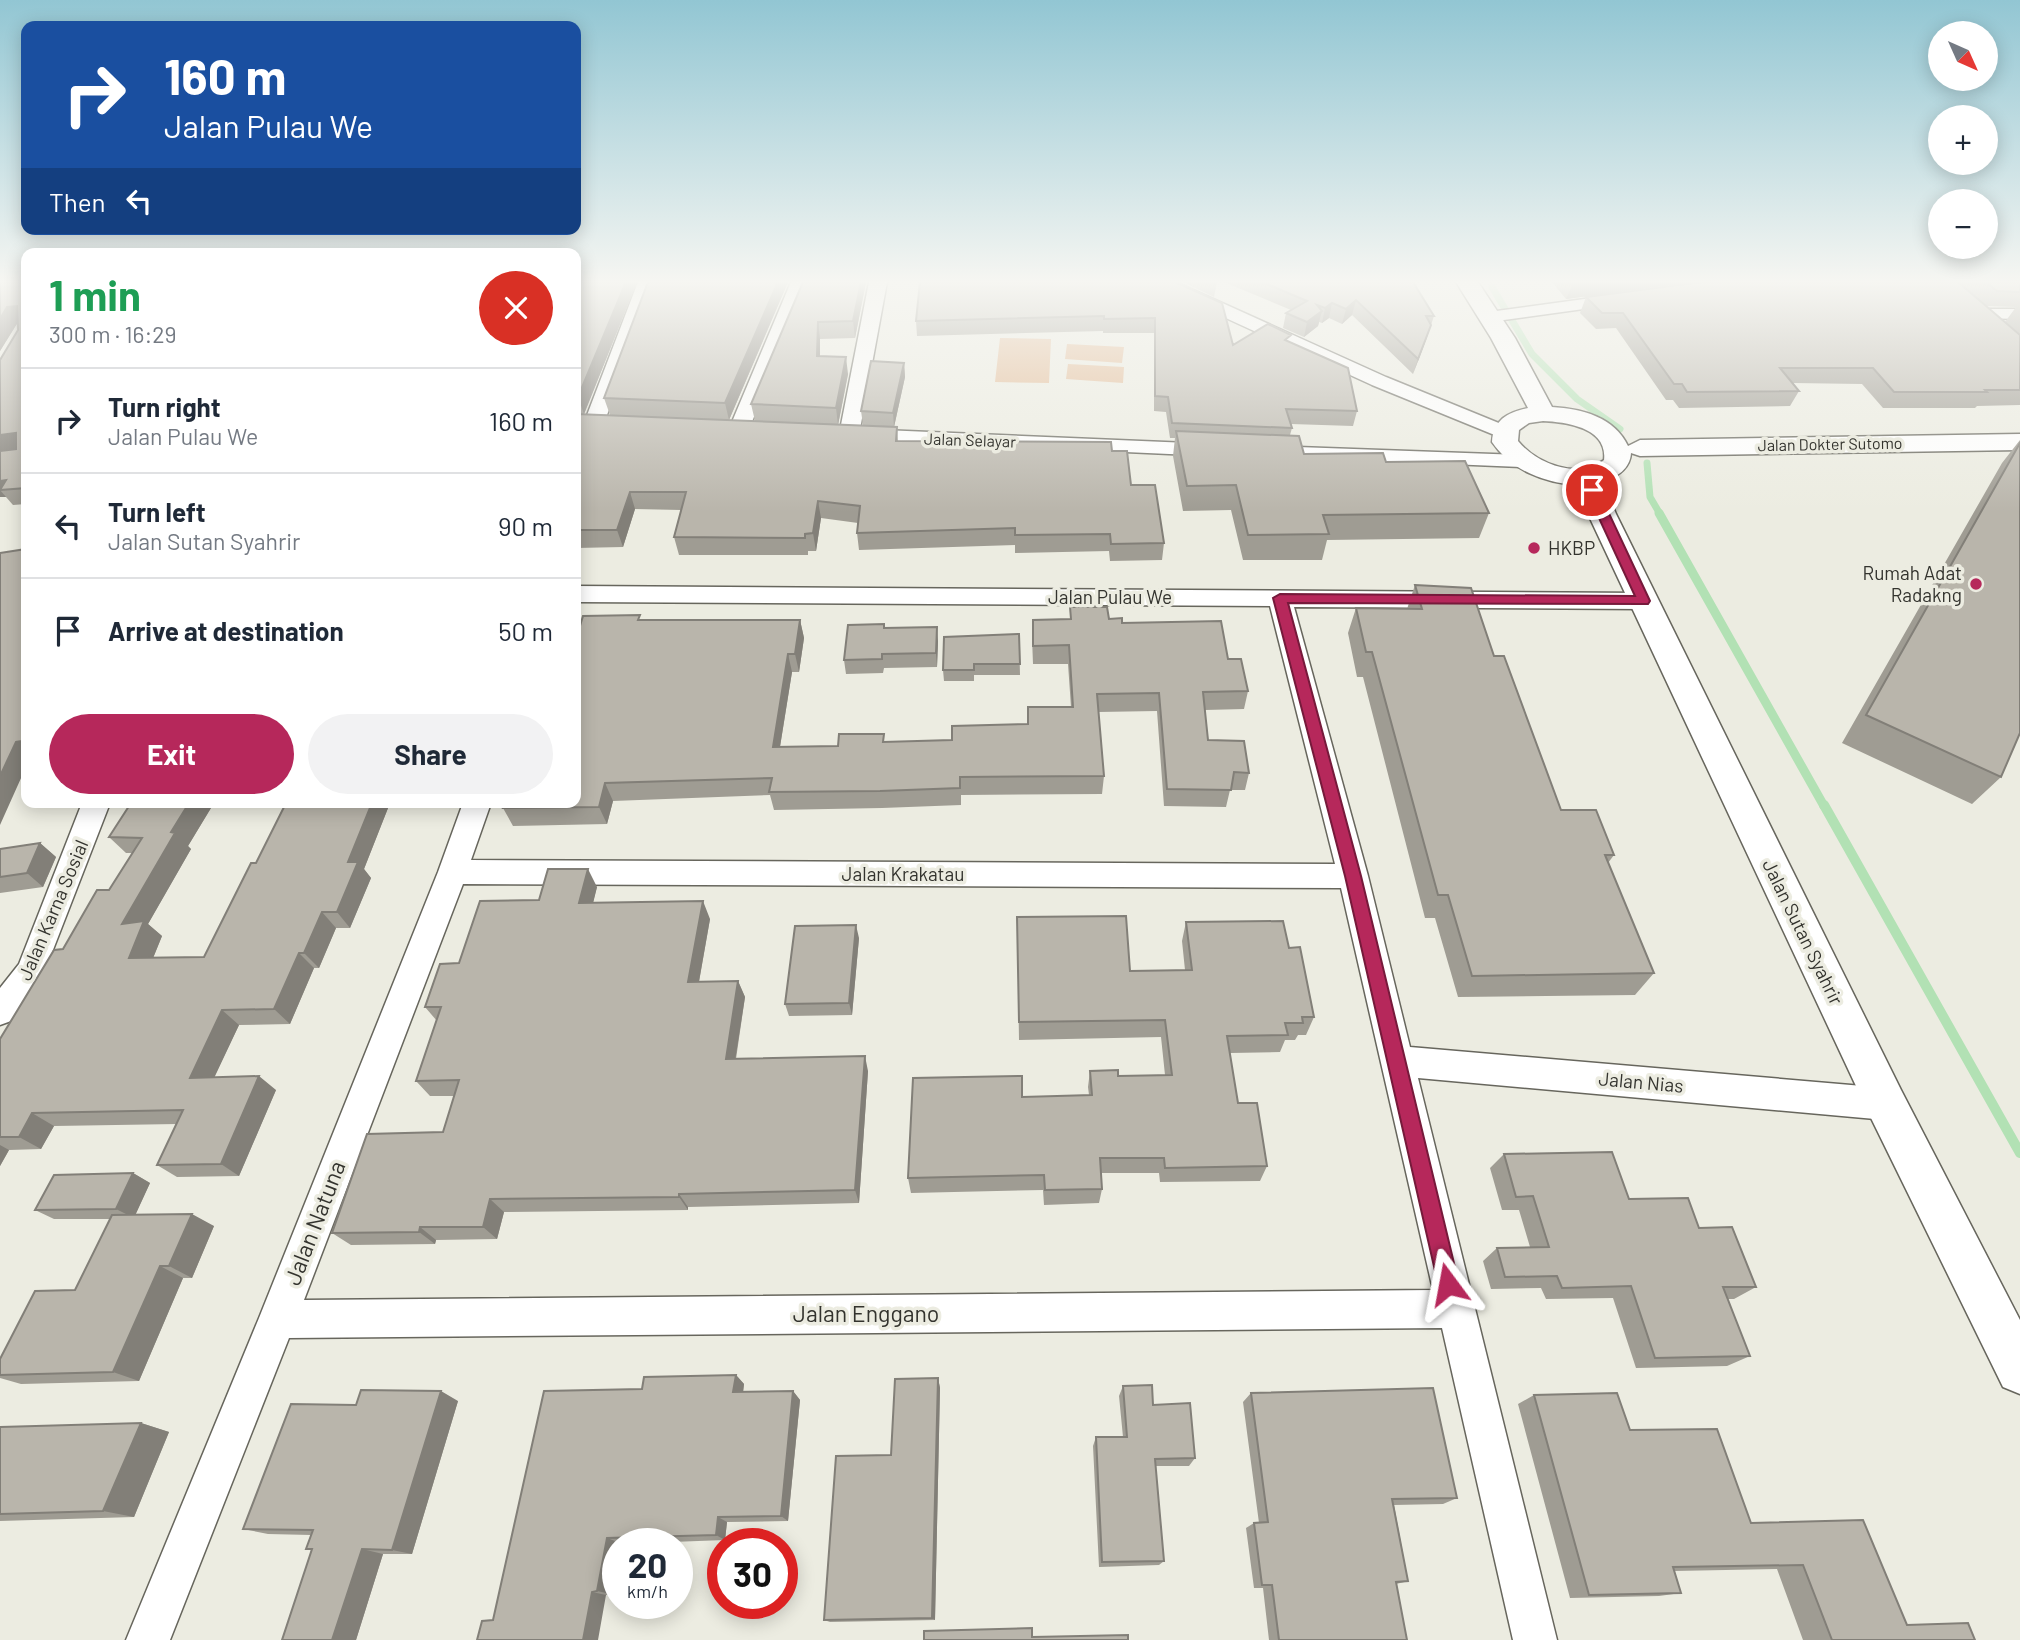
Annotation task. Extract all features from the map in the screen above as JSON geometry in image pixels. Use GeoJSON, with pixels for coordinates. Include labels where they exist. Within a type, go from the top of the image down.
{"type":"FeatureCollection","features":[{"type":"Feature","properties":{"kind":"street"},"geometry":{"type":"LineString","coordinates":[[613,359],[585,423],[620,424]]}},
{"type":"Feature","properties":{"kind":"street"},"geometry":{"type":"LineString","coordinates":[[739,429],[768,359]]}},
{"type":"Feature","properties":{"kind":"street","name":"Jalan Selayar"},"geometry":{"type":"LineString","coordinates":[[860,359],[842,434],[1235,450],[1503,442]]}},
{"type":"Feature","properties":{"kind":"street"},"geometry":{"type":"LineString","coordinates":[[1330,359],[1503,442],[1552,474],[1583,481],[1615,464],[1624,448],[1591,424],[1546,410],[1522,416],[1503,442]]}},
{"type":"Feature","properties":{"kind":"street"},"geometry":{"type":"LineString","coordinates":[[1515,359],[1546,410]]}},
{"type":"Feature","properties":{"kind":"street"},"geometry":{"type":"LineString","coordinates":[[713,428],[766,431]]}},
{"type":"Feature","properties":{"kind":"street","name":"Jalan Dokter Sutomo"},"geometry":{"type":"LineString","coordinates":[[1624,448],[2020,442]]}},
{"type":"Feature","properties":{"kind":"street","name":"Jalan Sutan Syahrir"},"geometry":{"type":"LineString","coordinates":[[1583,481],[1886,1104],[2020,1370]]}},
{"type":"Feature","properties":{"kind":"street","name":"Jalan Pulau We"},"geometry":{"type":"LineString","coordinates":[[581,594],[1643,601]]}},
{"type":"Feature","properties":{"kind":"street"},"geometry":{"type":"LineString","coordinates":[[1280,598],[1353,876],[1535,1640]]}},
{"type":"Feature","properties":{"kind":"street","name":"Jalan Karna Sosial"},"geometry":{"type":"LineString","coordinates":[[0,1011],[14,997],[33,967],[94,808]]}},
{"type":"Feature","properties":{"kind":"street","name":"Jalan Natuna"},"geometry":{"type":"LineString","coordinates":[[148,1640],[278,1319],[453,872],[475,808]]}},
{"type":"Feature","properties":{"kind":"street","name":"Jalan Krakatau"},"geometry":{"type":"LineString","coordinates":[[453,872],[1353,876]]}},
{"type":"Feature","properties":{"kind":"street","name":"Jalan Nias"},"geometry":{"type":"LineString","coordinates":[[1395,1061],[1886,1104]]}},
{"type":"Feature","properties":{"kind":"street","name":"Jalan Enggano"},"geometry":{"type":"LineString","coordinates":[[278,1319],[1454,1309]]}},
{"type":"Feature","properties":{"kind":"shaded area"},"geometry":{"type":"Polygon","coordinates":[[[998,359],[1050,359],[1049,383],[995,382],[998,359]]]}},
{"type":"Feature","properties":{"kind":"shaded area"},"geometry":{"type":"Polygon","coordinates":[[[1065,359],[1123,359],[1122,363],[1065,359]]]}},
{"type":"Feature","properties":{"kind":"shaded area"},"geometry":{"type":"Polygon","coordinates":[[[1068,364],[1124,367],[1123,383],[1066,379],[1068,364]]]}},
{"type":"Feature","properties":{"kind":"building"},"geometry":{"type":"Polygon","coordinates":[[[21,359],[21,488],[0,490],[6,480],[0,481],[0,451],[16,449],[16,433],[0,435],[0,360],[21,359]]]}},
{"type":"Feature","properties":{"kind":"building"},"geometry":{"type":"Polygon","coordinates":[[[581,359],[594,359],[581,390],[581,359]]]}},
{"type":"Feature","properties":{"kind":"building"},"geometry":{"type":"Polygon","coordinates":[[[619,359],[744,359],[725,403],[604,398],[619,359]]]}},
{"type":"Feature","properties":{"kind":"building"},"geometry":{"type":"Polygon","coordinates":[[[770,359],[846,359],[836,408],[751,404],[770,359]]]}},
{"type":"Feature","properties":{"kind":"building"},"geometry":{"type":"Polygon","coordinates":[[[1155,359],[1327,359],[1348,368],[1357,411],[1286,409],[1292,428],[1172,423],[1168,397],[1155,396],[1155,359]]]}},
{"type":"Feature","properties":{"kind":"building"},"geometry":{"type":"Polygon","coordinates":[[[1656,359],[2020,359],[2020,390],[1894,392],[1873,368],[1780,368],[1799,391],[1687,392],[1682,384],[1674,384],[1656,359]]]}},
{"type":"Feature","properties":{"kind":"building"},"geometry":{"type":"Polygon","coordinates":[[[871,361],[904,363],[893,413],[861,411],[871,361]]]}},
{"type":"Feature","properties":{"kind":"building"},"geometry":{"type":"Polygon","coordinates":[[[581,414],[897,427],[896,441],[1111,442],[1112,451],[1127,451],[1131,485],[1155,485],[1164,543],[1111,544],[1110,534],[1015,535],[1015,528],[857,533],[860,506],[818,501],[813,533],[805,534],[805,538],[674,537],[686,492],[630,492],[617,530],[581,530],[581,414]]]}},
{"type":"Feature","properties":{"kind":"building"},"geometry":{"type":"Polygon","coordinates":[[[1176,431],[1299,436],[1304,454],[1383,453],[1386,462],[1465,461],[1489,513],[1323,515],[1329,534],[1248,535],[1236,485],[1187,486],[1176,431]]]}},
{"type":"Feature","properties":{"kind":"building","name":"Rumah Adat Radakng"},"geometry":{"type":"Polygon","coordinates":[[[2020,443],[2020,733],[2001,777],[1866,715],[2020,443]]]}},
{"type":"Feature","properties":{"kind":"building"},"geometry":{"type":"Polygon","coordinates":[[[21,550],[21,741],[16,742],[0,776],[0,553],[21,550]]]}},
{"type":"Feature","properties":{"kind":"building"},"geometry":{"type":"Polygon","coordinates":[[[1415,585],[1471,588],[1494,656],[1504,656],[1561,810],[1596,810],[1614,855],[1605,855],[1654,973],[1472,976],[1448,895],[1438,895],[1372,652],[1366,652],[1356,608],[1422,609],[1415,585]]]}},
{"type":"Feature","properties":{"kind":"building"},"geometry":{"type":"Polygon","coordinates":[[[1070,607],[1107,607],[1109,619],[1122,618],[1122,623],[1221,621],[1228,659],[1241,659],[1248,691],[1203,692],[1208,740],[1244,741],[1249,773],[1234,772],[1231,790],[1167,789],[1159,693],[1097,694],[1104,776],[960,777],[960,788],[880,791],[769,792],[772,778],[605,783],[599,807],[581,807],[583,616],[640,615],[638,620],[800,620],[795,654],[788,654],[773,747],[838,746],[839,734],[884,734],[883,742],[952,740],[952,726],[1028,724],[1028,707],[1073,707],[1069,645],[1033,646],[1033,620],[1071,619],[1070,607]]]}},
{"type":"Feature","properties":{"kind":"building"},"geometry":{"type":"Polygon","coordinates":[[[884,624],[884,628],[937,627],[936,653],[882,654],[882,659],[844,660],[848,625],[884,624]]]}},
{"type":"Feature","properties":{"kind":"building"},"geometry":{"type":"Polygon","coordinates":[[[1019,634],[1020,664],[974,664],[974,670],[943,670],[944,637],[1019,634]]]}},
{"type":"Feature","properties":{"kind":"building"},"geometry":{"type":"Polygon","coordinates":[[[128,808],[186,808],[171,832],[175,833],[122,924],[144,921],[129,958],[204,957],[251,863],[256,863],[284,808],[370,808],[348,862],[358,862],[337,912],[322,912],[304,953],[299,953],[274,1009],[222,1010],[190,1078],[259,1076],[221,1164],[157,1165],[183,1110],[32,1113],[19,1137],[0,1137],[0,1039],[54,950],[63,949],[97,890],[109,890],[142,838],[109,837],[128,808]]]}},
{"type":"Feature","properties":{"kind":"building"},"geometry":{"type":"Polygon","coordinates":[[[40,843],[27,873],[0,877],[0,849],[40,843]]]}},
{"type":"Feature","properties":{"kind":"building"},"geometry":{"type":"Polygon","coordinates":[[[548,869],[588,869],[579,903],[703,901],[688,982],[738,981],[726,1059],[865,1056],[855,1190],[679,1194],[679,1197],[490,1199],[483,1227],[420,1227],[419,1232],[332,1233],[367,1134],[443,1132],[459,1080],[416,1081],[441,1007],[425,1007],[440,964],[459,963],[480,901],[539,900],[548,869]]]}},
{"type":"Feature","properties":{"kind":"building"},"geometry":{"type":"Polygon","coordinates":[[[1126,916],[1130,971],[1192,970],[1186,922],[1283,921],[1289,948],[1300,947],[1314,1017],[1302,1017],[1303,1023],[1285,1023],[1288,1035],[1227,1036],[1238,1103],[1257,1103],[1267,1166],[1165,1168],[1164,1158],[1100,1158],[1102,1189],[1045,1190],[1044,1175],[908,1178],[913,1078],[1022,1076],[1022,1097],[1092,1095],[1090,1071],[1118,1070],[1118,1076],[1172,1075],[1165,1020],[1019,1022],[1017,917],[1126,916]]]}},
{"type":"Feature","properties":{"kind":"building"},"geometry":{"type":"Polygon","coordinates":[[[856,925],[849,1003],[785,1004],[795,926],[856,925]]]}},
{"type":"Feature","properties":{"kind":"building"},"geometry":{"type":"Polygon","coordinates":[[[1612,1152],[1629,1199],[1688,1198],[1699,1228],[1732,1227],[1756,1287],[1723,1287],[1750,1356],[1655,1358],[1631,1286],[1562,1288],[1557,1276],[1505,1277],[1497,1248],[1549,1247],[1533,1196],[1516,1197],[1504,1154],[1612,1152]]]}},
{"type":"Feature","properties":{"kind":"building"},"geometry":{"type":"Polygon","coordinates":[[[133,1173],[116,1209],[35,1210],[54,1175],[133,1173]]]}},
{"type":"Feature","properties":{"kind":"building"},"geometry":{"type":"Polygon","coordinates":[[[192,1214],[169,1266],[160,1266],[113,1372],[0,1375],[0,1359],[35,1291],[75,1290],[112,1215],[192,1214]]]}},
{"type":"Feature","properties":{"kind":"building"},"geometry":{"type":"Polygon","coordinates":[[[736,1375],[733,1392],[793,1391],[781,1516],[718,1517],[717,1528],[707,1528],[707,1535],[693,1536],[693,1528],[602,1528],[602,1564],[597,1591],[592,1592],[583,1640],[477,1640],[482,1621],[493,1620],[544,1391],[642,1389],[644,1377],[736,1375]]]}},
{"type":"Feature","properties":{"kind":"building"},"geometry":{"type":"Polygon","coordinates":[[[938,1378],[932,1618],[824,1620],[836,1456],[891,1455],[895,1379],[938,1378]]]}},
{"type":"Feature","properties":{"kind":"building"},"geometry":{"type":"Polygon","coordinates":[[[1152,1385],[1153,1405],[1190,1403],[1195,1458],[1155,1459],[1164,1561],[1102,1562],[1096,1437],[1127,1437],[1123,1386],[1152,1385]]]}},
{"type":"Feature","properties":{"kind":"building"},"geometry":{"type":"Polygon","coordinates":[[[1433,1388],[1457,1498],[1392,1499],[1408,1581],[1396,1582],[1407,1640],[1279,1640],[1272,1585],[1262,1585],[1254,1523],[1268,1522],[1251,1393],[1433,1388]]]}},
{"type":"Feature","properties":{"kind":"building"},"geometry":{"type":"Polygon","coordinates":[[[361,1390],[441,1391],[392,1550],[362,1549],[332,1640],[282,1640],[312,1549],[306,1549],[313,1530],[243,1529],[291,1404],[356,1405],[361,1390]]]}},
{"type":"Feature","properties":{"kind":"building"},"geometry":{"type":"Polygon","coordinates":[[[1617,1393],[1630,1430],[1717,1429],[1751,1523],[1863,1520],[1907,1625],[1968,1623],[1975,1640],[1832,1640],[1803,1565],[1673,1567],[1681,1593],[1589,1595],[1534,1395],[1617,1393]]]}},
{"type":"Feature","properties":{"kind":"building"},"geometry":{"type":"Polygon","coordinates":[[[141,1423],[103,1511],[0,1514],[0,1427],[141,1423]]]}},
{"type":"Feature","properties":{"kind":"building"},"geometry":{"type":"Polygon","coordinates":[[[1032,1628],[1032,1637],[1128,1635],[1128,1640],[924,1640],[924,1631],[1032,1628]]]}},
{"type":"Feature","properties":{"kind":"waterway"},"geometry":{"type":"LineString","coordinates":[[1537,359],[1577,399],[1620,429]]}},
{"type":"Feature","properties":{"kind":"waterway"},"geometry":{"type":"LineString","coordinates":[[1647,463],[1650,497],[1660,514]]}},
{"type":"Feature","properties":{"kind":"waterway"},"geometry":{"type":"LineString","coordinates":[[1659,513],[1824,806]]}},
{"type":"Feature","properties":{"kind":"waterway"},"geometry":{"type":"LineString","coordinates":[[1824,805],[2020,1153]]}},
{"type":"Feature","properties":{"kind":"place","name":"HKBP"},"geometry":{"type":"Point","coordinates":[1534,548]}},
{"type":"Feature","properties":{"kind":"place","name":"Rumah Adat Radakng"},"geometry":{"type":"Point","coordinates":[1976,584]}},
{"type":"Feature","properties":{"kind":"route"},"geometry":{"type":"LineString","coordinates":[[1448,1284],[1353,876],[1280,598],[1643,601],[1592,490]]}}]}
